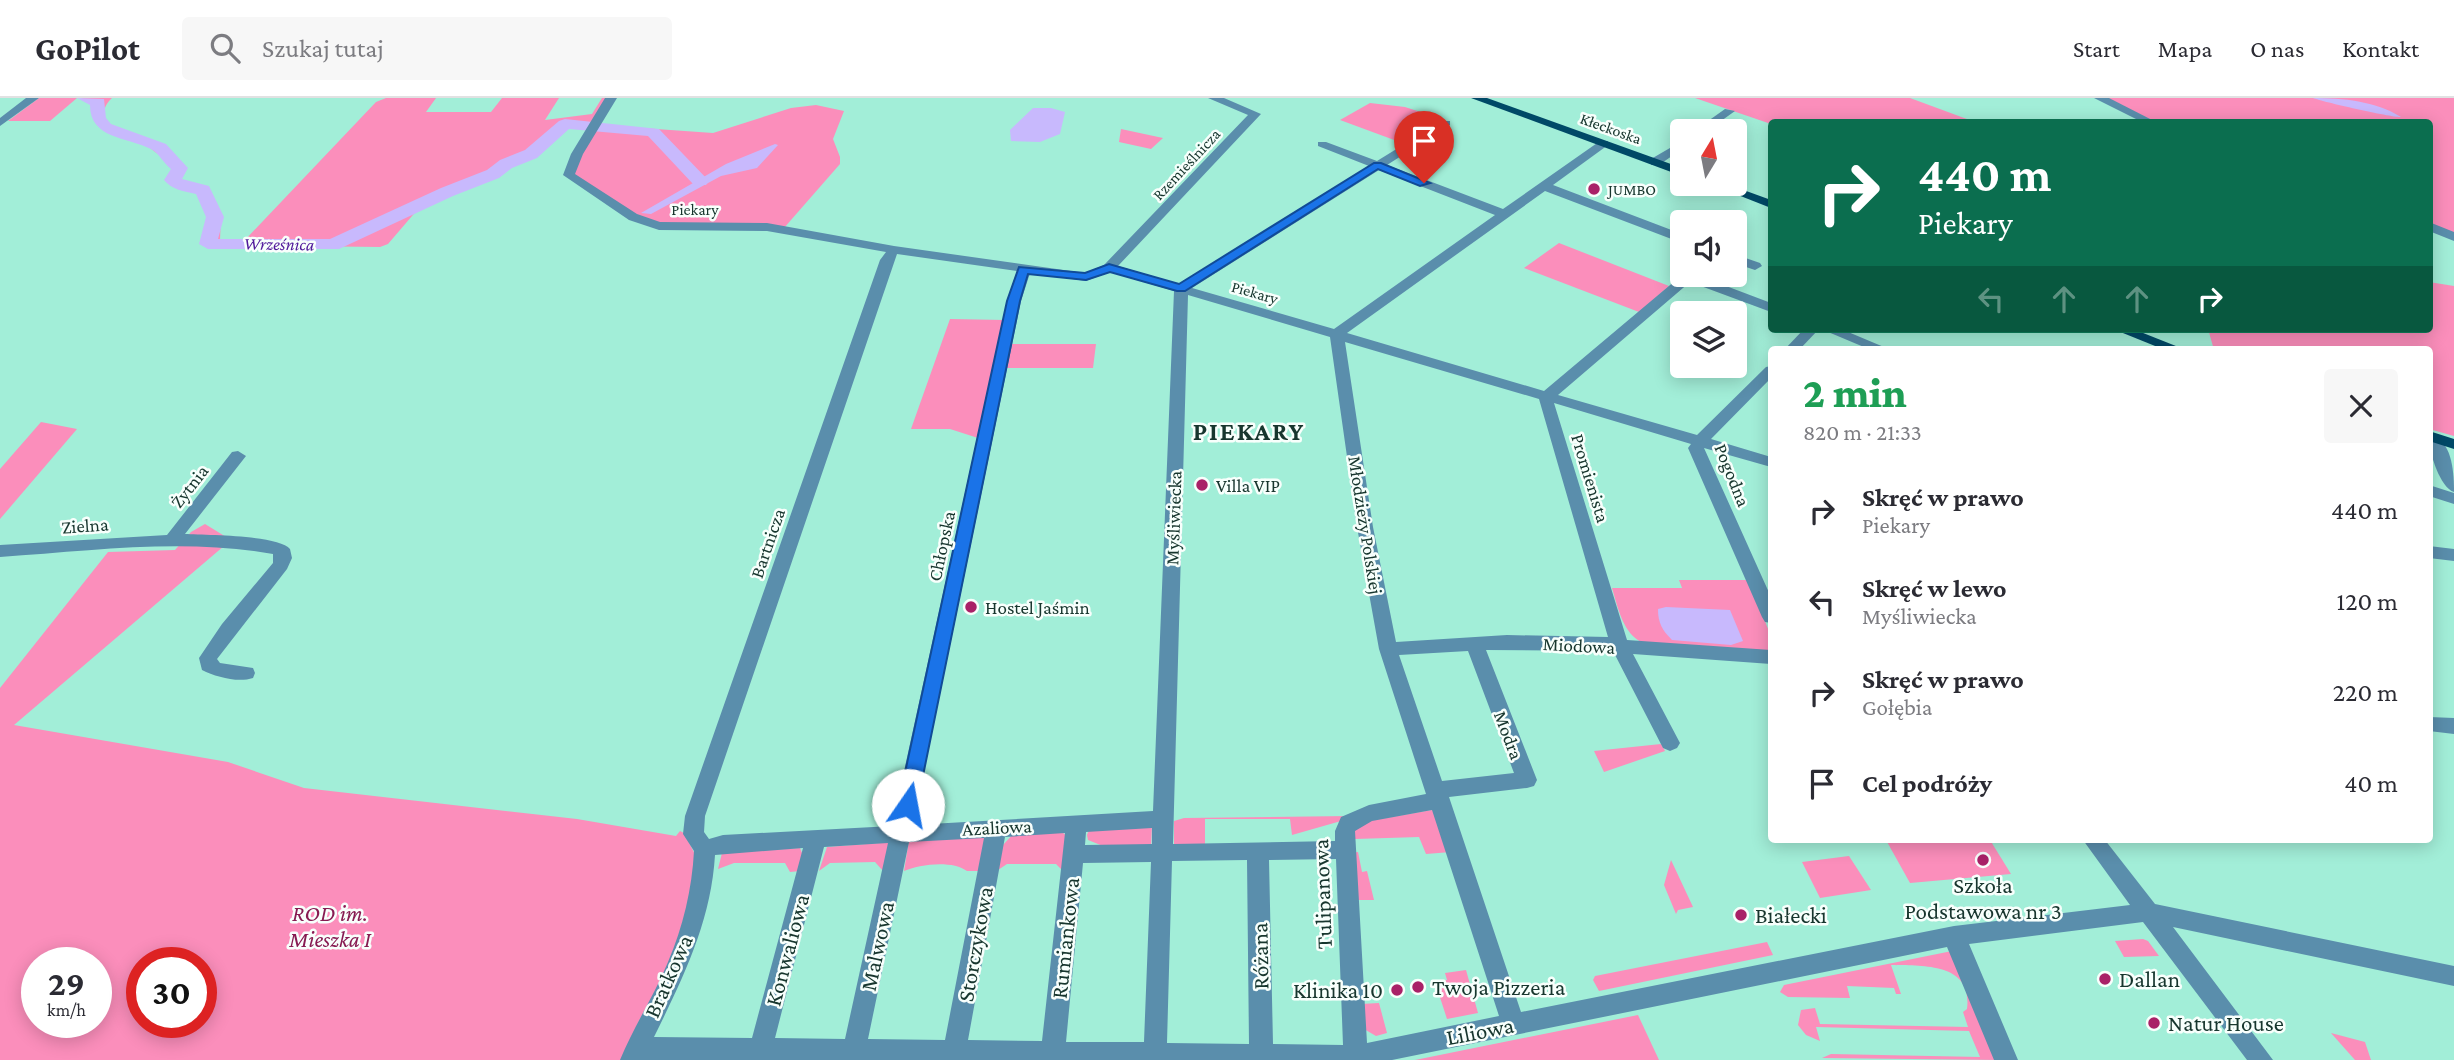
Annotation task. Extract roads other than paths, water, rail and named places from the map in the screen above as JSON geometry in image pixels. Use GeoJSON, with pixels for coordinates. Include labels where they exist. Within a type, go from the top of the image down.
{"type":"FeatureCollection","features":[{"type":"Feature","properties":{"kind":"main road","name":"Kłeckoska"},"geometry":{"type":"LineString","coordinates":[[1477,98],[1670,168]]}},
{"type":"Feature","properties":{"kind":"main road"},"geometry":{"type":"LineString","coordinates":[[1747,195],[1768,203]]}},
{"type":"Feature","properties":{"kind":"main road"},"geometry":{"type":"LineString","coordinates":[[2131,333],[2168,346]]}},
{"type":"Feature","properties":{"kind":"main road"},"geometry":{"type":"LineString","coordinates":[[2433,439],[2454,444]]}},
{"type":"Feature","properties":{"kind":"street"},"geometry":{"type":"LineString","coordinates":[[0,122],[33,98]]}},
{"type":"Feature","properties":{"kind":"street","name":"Piekary"},"geometry":{"type":"LineString","coordinates":[[611,98],[577,153],[569,175],[633,217],[659,226],[767,227],[1024,270],[1086,276],[1109,268],[1768,461]]}},
{"type":"Feature","properties":{"kind":"street","name":"Rzemieślnicza"},"geometry":{"type":"LineString","coordinates":[[1109,268],[1255,114],[1214,98]]}},
{"type":"Feature","properties":{"kind":"street"},"geometry":{"type":"LineString","coordinates":[[2100,98],[2144,119]]}},
{"type":"Feature","properties":{"kind":"street"},"geometry":{"type":"LineString","coordinates":[[1717,119],[1729,111]]}},
{"type":"Feature","properties":{"kind":"street"},"geometry":{"type":"LineString","coordinates":[[1181,289],[1446,123]]}},
{"type":"Feature","properties":{"kind":"street"},"geometry":{"type":"LineString","coordinates":[[1322,144],[1504,214]]}},
{"type":"Feature","properties":{"kind":"street"},"geometry":{"type":"LineString","coordinates":[[1337,334],[1604,144]]}},
{"type":"Feature","properties":{"kind":"street","name":"Kłeckoska"},"geometry":{"type":"LineString","coordinates":[[1655,162],[1670,152]]}},
{"type":"Feature","properties":{"kind":"street"},"geometry":{"type":"LineString","coordinates":[[1544,186],[1670,234]]}},
{"type":"Feature","properties":{"kind":"street"},"geometry":{"type":"LineString","coordinates":[[2433,228],[2454,237]]}},
{"type":"Feature","properties":{"kind":"street","name":"Bartnicza"},"geometry":{"type":"LineString","coordinates":[[705,849],[693,834],[695,816],[887,260],[894,250]]}},
{"type":"Feature","properties":{"kind":"street"},"geometry":{"type":"LineString","coordinates":[[1747,263],[1755,266]]}},
{"type":"Feature","properties":{"kind":"street","name":"Chłopska"},"geometry":{"type":"LineString","coordinates":[[902,832],[1014,301],[1024,270]]}},
{"type":"Feature","properties":{"kind":"street"},"geometry":{"type":"LineString","coordinates":[[1547,396],[1676,287]]}},
{"type":"Feature","properties":{"kind":"street"},"geometry":{"type":"LineString","coordinates":[[1718,287],[1768,306]]}},
{"type":"Feature","properties":{"kind":"street","name":"Myśliwiecka"},"geometry":{"type":"LineString","coordinates":[[1155,1057],[1181,289]]}},
{"type":"Feature","properties":{"kind":"street"},"geometry":{"type":"LineString","coordinates":[[1795,346],[1808,333]]}},
{"type":"Feature","properties":{"kind":"street"},"geometry":{"type":"LineString","coordinates":[[1839,333],[1873,346]]}},
{"type":"Feature","properties":{"kind":"street","name":"Młodzieży Polskiej"},"geometry":{"type":"LineString","coordinates":[[1337,334],[1365,527],[1388,649],[1514,1025]]}},
{"type":"Feature","properties":{"kind":"street","name":"Pogodna"},"geometry":{"type":"LineString","coordinates":[[1768,373],[1700,441],[1696,449],[1768,610]]}},
{"type":"Feature","properties":{"kind":"street","name":"Promienista"},"geometry":{"type":"LineString","coordinates":[[1547,396],[1546,404],[1620,646],[1670,743]]}},
{"type":"Feature","properties":{"kind":"street"},"geometry":{"type":"LineString","coordinates":[[2433,443],[2454,487]]}},
{"type":"Feature","properties":{"kind":"street","name":"Żytnia"},"geometry":{"type":"LineString","coordinates":[[172,540],[238,457]]}},
{"type":"Feature","properties":{"kind":"street"},"geometry":{"type":"LineString","coordinates":[[2433,491],[2454,499]]}},
{"type":"Feature","properties":{"kind":"street","name":"Zielna"},"geometry":{"type":"LineString","coordinates":[[0,551],[172,540],[234,541],[278,548],[283,552],[281,565],[228,629],[208,658],[209,665],[217,669],[246,673]]}},
{"type":"Feature","properties":{"kind":"street"},"geometry":{"type":"LineString","coordinates":[[2433,552],[2454,555]]}},
{"type":"Feature","properties":{"kind":"street","name":"Miodowa"},"geometry":{"type":"LineString","coordinates":[[1388,649],[1507,642],[1620,646],[1768,657]]}},
{"type":"Feature","properties":{"kind":"street","name":"Modra"},"geometry":{"type":"LineString","coordinates":[[1439,795],[1527,780],[1475,644]]}},
{"type":"Feature","properties":{"kind":"street"},"geometry":{"type":"LineString","coordinates":[[2433,724],[2454,726]]}},
{"type":"Feature","properties":{"kind":"street","name":"Tulipanowa"},"geometry":{"type":"LineString","coordinates":[[1356,1058],[1345,831],[1354,818],[1439,795]]}},
{"type":"Feature","properties":{"kind":"street","name":"Azaliowa"},"geometry":{"type":"LineString","coordinates":[[705,849],[723,844],[902,832],[1164,819]]}},
{"type":"Feature","properties":{"kind":"street","name":"Rumiankowa"},"geometry":{"type":"LineString","coordinates":[[1053,1052],[1077,823]]}},
{"type":"Feature","properties":{"kind":"street","name":"Storczykowa"},"geometry":{"type":"LineString","coordinates":[[954,1056],[996,827]]}},
{"type":"Feature","properties":{"kind":"street","name":"Malwowa"},"geometry":{"type":"LineString","coordinates":[[853,1055],[902,832]]}},
{"type":"Feature","properties":{"kind":"street","name":"Konwaliowa"},"geometry":{"type":"LineString","coordinates":[[759,1054],[816,839]]}},
{"type":"Feature","properties":{"kind":"street"},"geometry":{"type":"LineString","coordinates":[[2095,843],[2261,1060]]}},
{"type":"Feature","properties":{"kind":"street","name":"Bratkowa"},"geometry":{"type":"LineString","coordinates":[[635,1054],[649,1018],[673,977],[687,942],[705,866],[705,849]]}},
{"type":"Feature","properties":{"kind":"street"},"geometry":{"type":"LineString","coordinates":[[1074,854],[1344,850]]}},
{"type":"Feature","properties":{"kind":"street","name":"Różana"},"geometry":{"type":"LineString","coordinates":[[1258,852],[1261,1057]]}},
{"type":"Feature","properties":{"kind":"street","name":"Liliowa"},"geometry":{"type":"LineString","coordinates":[[635,1054],[954,1056],[1053,1052],[1155,1057],[1356,1058],[1954,936],[2147,912],[2454,976]]}},
{"type":"Feature","properties":{"kind":"street"},"geometry":{"type":"LineString","coordinates":[[1954,936],[2006,1060]]}},
{"type":"Feature","properties":{"kind":"waterway","name":"Wrześnica"},"geometry":{"type":"LineString","coordinates":[[85,98],[98,102],[98,118],[105,127],[160,147],[180,168],[173,180],[180,185],[203,190],[215,217],[208,244],[333,245],[447,192],[493,174],[506,164],[531,154],[565,124],[591,126]]}},
{"type":"Feature","properties":{"kind":"waterway","name":"Wrześnica"},"geometry":{"type":"LineString","coordinates":[[600,127],[653,132],[700,181]]}},
{"type":"Feature","properties":{"kind":"place","name":"JUMBO"},"geometry":{"type":"Point","coordinates":[1594,189]}},
{"type":"Feature","properties":{"kind":"place","name":"Villa VIP"},"geometry":{"type":"Point","coordinates":[1202,485]}},
{"type":"Feature","properties":{"kind":"place","name":"Hostel Jaśmin"},"geometry":{"type":"Point","coordinates":[971,607]}},
{"type":"Feature","properties":{"kind":"place","name":"Szkoła Podstawowa nr 3"},"geometry":{"type":"Point","coordinates":[1983,860]}},
{"type":"Feature","properties":{"kind":"place","name":"Białecki"},"geometry":{"type":"Point","coordinates":[1741,915]}},
{"type":"Feature","properties":{"kind":"place","name":"Dallan"},"geometry":{"type":"Point","coordinates":[2105,979]}},
{"type":"Feature","properties":{"kind":"place","name":"Twoja Pizzeria"},"geometry":{"type":"Point","coordinates":[1418,987]}},
{"type":"Feature","properties":{"kind":"place","name":"Klinika 10"},"geometry":{"type":"Point","coordinates":[1397,990]}},
{"type":"Feature","properties":{"kind":"place","name":"Natur House"},"geometry":{"type":"Point","coordinates":[2154,1023]}},
{"type":"Feature","properties":{"kind":"district","name":"PIEKARY"},"geometry":{"type":"Point","coordinates":[1249,431]}},
{"type":"Feature","properties":{"kind":"park label","name":"ROD im. Mieszka I"},"geometry":{"type":"Point","coordinates":[330,926]}}]}
